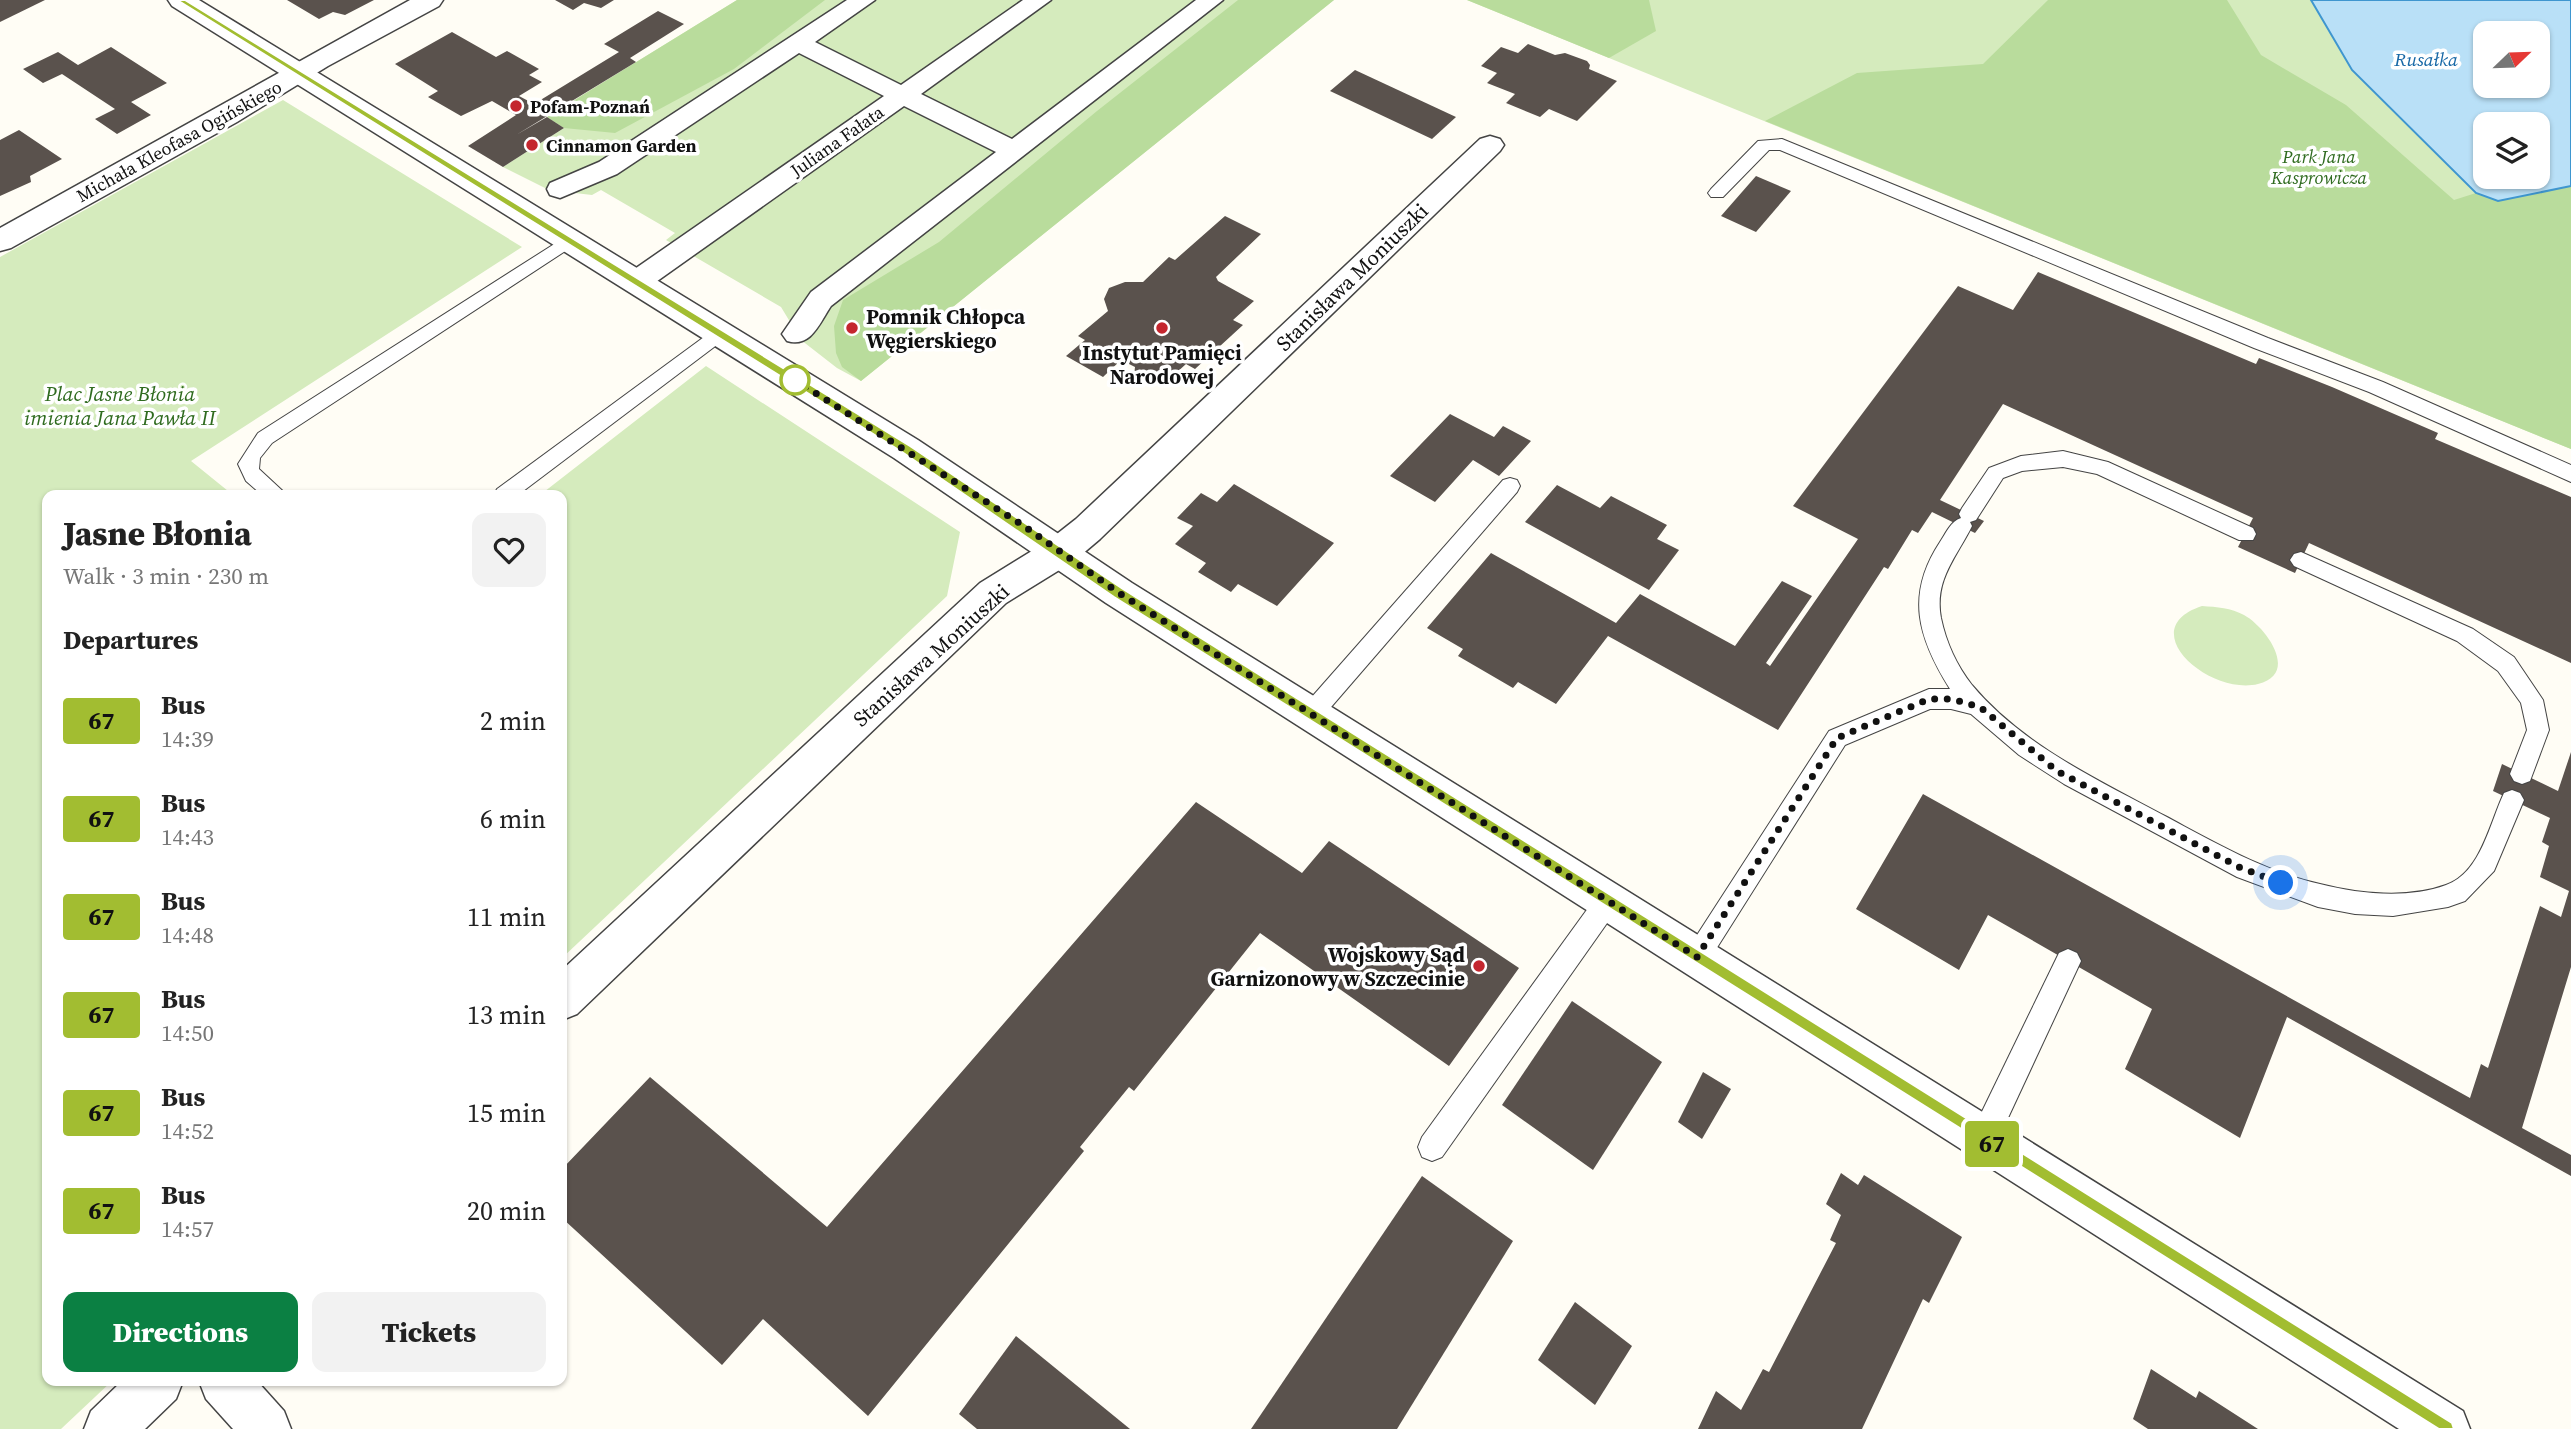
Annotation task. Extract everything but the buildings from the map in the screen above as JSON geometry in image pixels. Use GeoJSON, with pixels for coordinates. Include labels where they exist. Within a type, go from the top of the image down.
{"type":"FeatureCollection","features":[{"type":"Feature","properties":{"kind":"street"},"geometry":{"type":"LineString","coordinates":[[181,0],[906,449],[1061,551],[1119,593],[2445,1429]]}},
{"type":"Feature","properties":{"kind":"street","name":"Michała Kleofasa Ogińskiego"},"geometry":{"type":"LineString","coordinates":[[0,241],[430,0]]}},
{"type":"Feature","properties":{"kind":"street"},"geometry":{"type":"LineString","coordinates":[[560,189],[608,168],[863,0]]}},
{"type":"Feature","properties":{"kind":"street","name":"Juliana Fałata"},"geometry":{"type":"LineString","coordinates":[[636,282],[1039,0]]}},
{"type":"Feature","properties":{"kind":"street"},"geometry":{"type":"LineString","coordinates":[[797,334],[821,299],[1204,1]]}},
{"type":"Feature","properties":{"kind":"street"},"geometry":{"type":"LineString","coordinates":[[797,43],[1013,150]]}},
{"type":"Feature","properties":{"kind":"street","name":"Stanisława Moniuszki"},"geometry":{"type":"LineString","coordinates":[[567,994],[993,593],[1061,551],[1088,529],[1490,145]]}},
{"type":"Feature","properties":{"kind":"street"},"geometry":{"type":"LineString","coordinates":[[109,1429],[153,1386]]}},
{"type":"Feature","properties":{"kind":"street"},"geometry":{"type":"LineString","coordinates":[[228,1386],[266,1429]]}},
{"type":"Feature","properties":{"kind":"lane"},"geometry":{"type":"LineString","coordinates":[[1717,193],[1764,145],[1782,144],[2261,343],[2367,383],[2571,474]]}},
{"type":"Feature","properties":{"kind":"lane"},"geometry":{"type":"LineString","coordinates":[[270,490],[251,476],[246,465],[249,453],[265,438],[570,240]]}},
{"type":"Feature","properties":{"kind":"lane"},"geometry":{"type":"LineString","coordinates":[[511,490],[719,333]]}},
{"type":"Feature","properties":{"kind":"lane"},"geometry":{"type":"LineString","coordinates":[[2246,534],[2101,467],[2063,459],[2021,464],[1996,473],[1936,566],[1928,593],[1934,632],[1947,665],[1965,692],[2057,771],[2239,867],[2281,883],[2350,902],[2407,905],[2456,893],[2489,861],[2512,800]]}},
{"type":"Feature","properties":{"kind":"lane"},"geometry":{"type":"LineString","coordinates":[[1311,714],[1510,486]]}},
{"type":"Feature","properties":{"kind":"lane"},"geometry":{"type":"LineString","coordinates":[[2301,559],[2465,635],[2507,664],[2532,700],[2538,730],[2522,774]]}},
{"type":"Feature","properties":{"kind":"lane"},"geometry":{"type":"LineString","coordinates":[[1929,699],[1947,665]]}},
{"type":"Feature","properties":{"kind":"lane"},"geometry":{"type":"LineString","coordinates":[[1697,957],[1837,738],[1929,699],[1951,699],[1980,707]]}},
{"type":"Feature","properties":{"kind":"lane"},"geometry":{"type":"LineString","coordinates":[[1432,1147],[1608,901]]}},
{"type":"Feature","properties":{"kind":"lane"},"geometry":{"type":"LineString","coordinates":[[1984,1139],[2068,961]]}},
{"type":"Feature","properties":{"kind":"green space"},"geometry":{"type":"Polygon","coordinates":[[[737,0],[1334,0],[861,381],[837,368],[801,340],[781,307],[666,240],[675,233],[601,190],[592,195],[549,190],[503,167],[564,128],[547,117],[737,0]]]}},
{"type":"Feature","properties":{"kind":"green space"},"geometry":{"type":"Polygon","coordinates":[[[737,0],[825,0],[734,69],[615,133],[564,128],[547,117],[737,0]]]}},
{"type":"Feature","properties":{"kind":"green space"},"geometry":{"type":"Polygon","coordinates":[[[1238,0],[1334,0],[861,381],[842,367],[836,353],[834,326],[843,300],[939,242],[1097,111],[1238,0]]]}},
{"type":"Feature","properties":{"kind":"green space","name":"Park Jana Kasprowicza"},"geometry":{"type":"Polygon","coordinates":[[[1467,0],[2571,0],[2571,449],[1467,0]]]}},
{"type":"Feature","properties":{"kind":"green space"},"geometry":{"type":"Polygon","coordinates":[[[1467,0],[1649,0],[1656,31],[1609,58],[1467,0]]]}},
{"type":"Feature","properties":{"kind":"green space","name":"Park Jana Kasprowicza"},"geometry":{"type":"Polygon","coordinates":[[[2048,0],[2227,0],[2261,55],[2346,105],[2454,200],[2476,193],[2498,200],[2571,186],[2571,449],[1765,121],[1857,73],[1983,64],[2048,0]]]}},
{"type":"Feature","properties":{"kind":"green space","name":"Plac Jasne Błonia imienia Jana Pawła II"},"geometry":{"type":"Polygon","coordinates":[[[283,100],[522,247],[191,461],[227,490],[42,490],[42,1386],[107,1386],[61,1429],[0,1429],[0,257],[283,100]]]}},
{"type":"Feature","properties":{"kind":"green space"},"geometry":{"type":"Polygon","coordinates":[[[706,366],[960,532],[947,596],[567,953],[567,490],[546,490],[706,366]]]}},
{"type":"Feature","properties":{"kind":"green space"},"geometry":{"type":"Polygon","coordinates":[[[2202,606],[2224,608],[2239,613],[2261,629],[2275,650],[2278,661],[2277,671],[2270,679],[2258,684],[2239,685],[2200,671],[2185,658],[2176,644],[2174,630],[2182,616],[2202,606]]]}},
{"type":"Feature","properties":{"kind":"water","name":"Rusałka"},"geometry":{"type":"Polygon","coordinates":[[[2311,0],[2571,0],[2571,186],[2498,201],[2476,193],[2352,70],[2311,0]]]}},
{"type":"Feature","properties":{"kind":"bus line","name":"67"},"geometry":{"type":"LineString","coordinates":[[181,0],[906,449],[1021,524],[1119,593],[2445,1429]]}},
{"type":"Feature","properties":{"kind":"place","name":"Pofam-Poznań"},"geometry":{"type":"Point","coordinates":[516,106]}},
{"type":"Feature","properties":{"kind":"place","name":"Cinnamon Garden"},"geometry":{"type":"Point","coordinates":[532,145]}},
{"type":"Feature","properties":{"kind":"place","name":"Pomnik Chłopca Węgierskiego"},"geometry":{"type":"Point","coordinates":[852,328]}},
{"type":"Feature","properties":{"kind":"place","name":"Instytut Pamięci Narodowej"},"geometry":{"type":"Point","coordinates":[1162,328]}},
{"type":"Feature","properties":{"kind":"place","name":"Wojskowy Sąd Garnizonowy w Szczecinie"},"geometry":{"type":"Point","coordinates":[1479,966]}},
{"type":"Feature","properties":{"kind":"route"},"geometry":{"type":"LineString","coordinates":[[795,380],[1021,524],[1119,593],[1697,957],[1837,738],[1929,699],[1951,699],[1980,707],[1997,724],[2057,771],[2239,867],[2281,883]]}}]}
